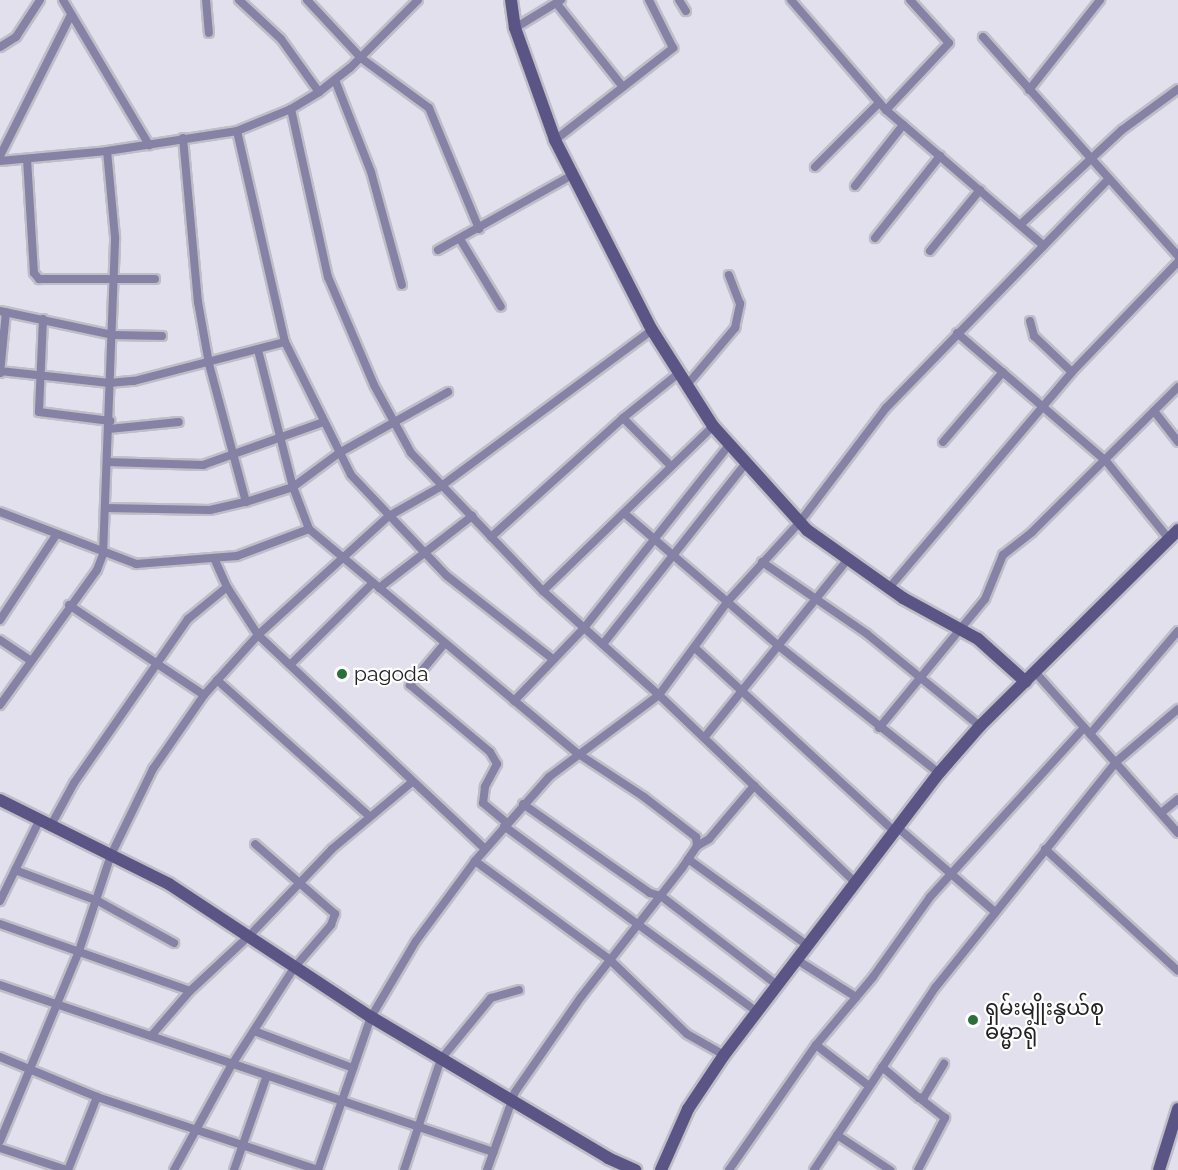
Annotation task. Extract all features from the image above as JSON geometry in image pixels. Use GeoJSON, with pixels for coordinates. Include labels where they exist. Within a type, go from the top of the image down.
{"type":"FeatureCollection","features":[{"type":"Feature","properties":{"kind":"street"},"geometry":{"type":"LineString","coordinates":[[0,47],[16,37],[40,0]]}},
{"type":"Feature","properties":{"kind":"street"},"geometry":{"type":"LineString","coordinates":[[63,0],[149,145]]}},
{"type":"Feature","properties":{"kind":"street"},"geometry":{"type":"LineString","coordinates":[[206,0],[209,33]]}},
{"type":"Feature","properties":{"kind":"street"},"geometry":{"type":"LineString","coordinates":[[239,0],[280,39],[319,92]]}},
{"type":"Feature","properties":{"kind":"street"},"geometry":{"type":"LineString","coordinates":[[0,161],[107,152],[237,131],[291,109],[319,92],[361,58],[418,0]]}},
{"type":"Feature","properties":{"kind":"street"},"geometry":{"type":"LineString","coordinates":[[511,0],[515,28],[555,140],[652,330],[712,426],[799,523],[889,588],[963,629],[1026,682]]}},
{"type":"Feature","properties":{"kind":"street"},"geometry":{"type":"LineString","coordinates":[[555,140],[673,48],[649,0]]}},
{"type":"Feature","properties":{"kind":"street"},"geometry":{"type":"LineString","coordinates":[[679,0],[686,11]]}},
{"type":"Feature","properties":{"kind":"street"},"geometry":{"type":"LineString","coordinates":[[791,0],[886,110],[1044,246]]}},
{"type":"Feature","properties":{"kind":"street"},"geometry":{"type":"LineString","coordinates":[[886,110],[949,43],[910,0]]}},
{"type":"Feature","properties":{"kind":"street"},"geometry":{"type":"LineString","coordinates":[[1029,90],[1100,0]]}},
{"type":"Feature","properties":{"kind":"street"},"geometry":{"type":"LineString","coordinates":[[311,2],[361,58],[429,108],[479,229]]}},
{"type":"Feature","properties":{"kind":"street"},"geometry":{"type":"LineString","coordinates":[[515,28],[559,2],[623,87]]}},
{"type":"Feature","properties":{"kind":"street"},"geometry":{"type":"LineString","coordinates":[[0,156],[71,15]]}},
{"type":"Feature","properties":{"kind":"street"},"geometry":{"type":"LineString","coordinates":[[983,37],[1107,181],[1178,256]]}},
{"type":"Feature","properties":{"kind":"street"},"geometry":{"type":"LineString","coordinates":[[335,80],[371,172],[402,285]]}},
{"type":"Feature","properties":{"kind":"street"},"geometry":{"type":"LineString","coordinates":[[1020,225],[1122,130],[1178,89]]}},
{"type":"Feature","properties":{"kind":"street"},"geometry":{"type":"LineString","coordinates":[[815,167],[879,103]]}},
{"type":"Feature","properties":{"kind":"street"},"geometry":{"type":"LineString","coordinates":[[291,109],[328,277],[393,420],[411,453],[440,488],[472,516],[543,591],[659,695],[855,882]]}},
{"type":"Feature","properties":{"kind":"street"},"geometry":{"type":"LineString","coordinates":[[855,186],[903,125]]}},
{"type":"Feature","properties":{"kind":"street"},"geometry":{"type":"LineString","coordinates":[[237,131],[285,342],[339,453],[361,488],[470,597],[553,659]]}},
{"type":"Feature","properties":{"kind":"street"},"geometry":{"type":"LineString","coordinates":[[183,138],[196,290],[209,364],[246,502]]}},
{"type":"Feature","properties":{"kind":"street"},"geometry":{"type":"LineString","coordinates":[[0,705],[69,605],[97,570],[103,554],[110,425],[109,383],[113,335],[115,237],[107,152]]}},
{"type":"Feature","properties":{"kind":"street"},"geometry":{"type":"LineString","coordinates":[[875,238],[940,156]]}},
{"type":"Feature","properties":{"kind":"street"},"geometry":{"type":"LineString","coordinates":[[27,159],[34,273],[39,279],[49,281],[155,279]]}},
{"type":"Feature","properties":{"kind":"street"},"geometry":{"type":"LineString","coordinates":[[438,250],[572,176]]}},
{"type":"Feature","properties":{"kind":"street"},"geometry":{"type":"LineString","coordinates":[[0,1058],[97,1096],[318,1170],[371,1017],[416,941],[475,861],[523,804],[577,753],[659,695],[728,601],[799,523],[886,408],[1107,181]]}},
{"type":"Feature","properties":{"kind":"street"},"geometry":{"type":"LineString","coordinates":[[930,251],[980,190]]}},
{"type":"Feature","properties":{"kind":"street"},"geometry":{"type":"LineString","coordinates":[[460,239],[501,307]]}},
{"type":"Feature","properties":{"kind":"street"},"geometry":{"type":"LineString","coordinates":[[889,588],[1072,372],[1178,262]]}},
{"type":"Feature","properties":{"kind":"street"},"geometry":{"type":"LineString","coordinates":[[687,385],[735,328],[740,304],[729,275]]}},
{"type":"Feature","properties":{"kind":"street"},"geometry":{"type":"LineString","coordinates":[[162,336],[113,335],[3,312],[0,372],[38,372],[109,383],[209,364],[285,342]]}},
{"type":"Feature","properties":{"kind":"street"},"geometry":{"type":"LineString","coordinates":[[43,319],[38,372],[39,412],[110,425],[179,422]]}},
{"type":"Feature","properties":{"kind":"street"},"geometry":{"type":"LineString","coordinates":[[1030,321],[1034,336],[1072,372]]}},
{"type":"Feature","properties":{"kind":"street"},"geometry":{"type":"LineString","coordinates":[[0,1142],[79,951],[98,901],[111,855],[153,769],[204,695],[258,635],[344,560],[389,516],[440,488],[652,330]]}},
{"type":"Feature","properties":{"kind":"street"},"geometry":{"type":"LineString","coordinates":[[661,1170],[688,1109],[724,1055],[939,773],[980,726],[1173,534],[1103,459],[957,333]]}},
{"type":"Feature","properties":{"kind":"street"},"geometry":{"type":"LineString","coordinates":[[258,350],[293,486],[309,529],[577,753],[664,812],[696,837],[697,846]]}},
{"type":"Feature","properties":{"kind":"street"},"geometry":{"type":"LineString","coordinates":[[943,442],[1003,372]]}},
{"type":"Feature","properties":{"kind":"street"},"geometry":{"type":"LineString","coordinates":[[491,537],[623,418],[678,374]]}},
{"type":"Feature","properties":{"kind":"street"},"geometry":{"type":"LineString","coordinates":[[879,728],[921,681],[985,599],[1003,555],[1032,532],[1178,387]]}},
{"type":"Feature","properties":{"kind":"street"},"geometry":{"type":"LineString","coordinates":[[105,508],[200,511],[246,502],[293,486],[339,453],[393,420],[448,392]]}},
{"type":"Feature","properties":{"kind":"street"},"geometry":{"type":"LineString","coordinates":[[1154,411],[1178,442]]}},
{"type":"Feature","properties":{"kind":"street"},"geometry":{"type":"LineString","coordinates":[[623,418],[671,466]]}},
{"type":"Feature","properties":{"kind":"street"},"geometry":{"type":"LineString","coordinates":[[108,462],[203,465],[281,440],[324,422]]}},
{"type":"Feature","properties":{"kind":"street"},"geometry":{"type":"LineString","coordinates":[[543,591],[712,426]]}},
{"type":"Feature","properties":{"kind":"street"},"geometry":{"type":"LineString","coordinates":[[514,701],[584,628],[729,445]]}},
{"type":"Feature","properties":{"kind":"street"},"geometry":{"type":"LineString","coordinates":[[603,644],[673,552],[746,463]]}},
{"type":"Feature","properties":{"kind":"street"},"geometry":{"type":"LineString","coordinates":[[0,512],[103,554],[136,564],[214,558],[263,549],[309,529]]}},
{"type":"Feature","properties":{"kind":"street"},"geometry":{"type":"LineString","coordinates":[[624,513],[879,728],[939,773]]}},
{"type":"Feature","properties":{"kind":"street"},"geometry":{"type":"LineString","coordinates":[[290,665],[376,586],[427,554],[472,516]]}},
{"type":"Feature","properties":{"kind":"street"},"geometry":{"type":"LineString","coordinates":[[0,620],[56,535]]}},
{"type":"Feature","properties":{"kind":"street"},"geometry":{"type":"LineString","coordinates":[[214,558],[227,587],[258,635],[485,849]]}},
{"type":"Feature","properties":{"kind":"street"},"geometry":{"type":"LineString","coordinates":[[704,738],[818,602],[848,559]]}},
{"type":"Feature","properties":{"kind":"street"},"geometry":{"type":"LineString","coordinates":[[762,562],[867,634],[921,681],[980,726]]}},
{"type":"Feature","properties":{"kind":"street"},"geometry":{"type":"LineString","coordinates":[[0,902],[15,870],[45,824],[188,619],[227,587]]}},
{"type":"Feature","properties":{"kind":"street"},"geometry":{"type":"LineString","coordinates":[[69,605],[155,665],[204,695]]}},
{"type":"Feature","properties":{"kind":"street"},"geometry":{"type":"LineString","coordinates":[[729,1170],[816,1045],[856,997],[950,874],[1087,731],[1178,631]]}},
{"type":"Feature","properties":{"kind":"street"},"geometry":{"type":"LineString","coordinates":[[0,640],[31,661]]}},
{"type":"Feature","properties":{"kind":"street"},"geometry":{"type":"LineString","coordinates":[[445,643],[410,685],[490,752],[497,766],[485,787],[483,802],[506,824],[758,1012]]}},
{"type":"Feature","properties":{"kind":"street"},"geometry":{"type":"LineString","coordinates":[[695,648],[895,829],[995,912]]}},
{"type":"Feature","properties":{"kind":"street"},"geometry":{"type":"LineString","coordinates":[[1035,672],[1117,761],[1178,833]]}},
{"type":"Feature","properties":{"kind":"street"},"geometry":{"type":"LineString","coordinates":[[217,681],[369,816]]}},
{"type":"Feature","properties":{"kind":"street"},"geometry":{"type":"LineString","coordinates":[[814,1170],[935,988],[1117,761],[1178,708]]}},
{"type":"Feature","properties":{"kind":"street"},"geometry":{"type":"LineString","coordinates":[[151,1036],[190,990],[249,936],[298,884],[369,816],[412,782]]}},
{"type":"Feature","properties":{"kind":"street"},"geometry":{"type":"LineString","coordinates":[[487,1170],[512,1099],[609,960],[661,896],[697,846],[709,839],[754,786]]}},
{"type":"Feature","properties":{"kind":"street"},"geometry":{"type":"LineString","coordinates":[[1161,813],[1178,799]]}},
{"type":"Feature","properties":{"kind":"street"},"geometry":{"type":"LineString","coordinates":[[0,800],[169,884],[371,1017],[608,1158],[635,1170]]}},
{"type":"Feature","properties":{"kind":"street"},"geometry":{"type":"LineString","coordinates":[[523,804],[650,893],[661,896],[777,985]]}},
{"type":"Feature","properties":{"kind":"street"},"geometry":{"type":"LineString","coordinates":[[174,1170],[231,1066],[294,968],[331,925],[335,914],[327,904],[298,884],[255,844]]}},
{"type":"Feature","properties":{"kind":"street"},"geometry":{"type":"LineString","coordinates":[[1045,849],[1178,971]]}},
{"type":"Feature","properties":{"kind":"street"},"geometry":{"type":"LineString","coordinates":[[688,859],[807,946]]}},
{"type":"Feature","properties":{"kind":"street"},"geometry":{"type":"LineString","coordinates":[[475,861],[609,960],[687,1034],[724,1055]]}},
{"type":"Feature","properties":{"kind":"street"},"geometry":{"type":"LineString","coordinates":[[15,870],[98,901],[174,943]]}},
{"type":"Feature","properties":{"kind":"street"},"geometry":{"type":"LineString","coordinates":[[0,924],[190,990]]}},
{"type":"Feature","properties":{"kind":"street"},"geometry":{"type":"LineString","coordinates":[[797,960],[856,997]]}},
{"type":"Feature","properties":{"kind":"street"},"geometry":{"type":"LineString","coordinates":[[0,984],[266,1078],[493,1152]]}},
{"type":"Feature","properties":{"kind":"street"},"geometry":{"type":"LineString","coordinates":[[404,1170],[441,1059],[491,998],[519,990]]}},
{"type":"Feature","properties":{"kind":"street"},"geometry":{"type":"LineString","coordinates":[[254,1031],[353,1068]]}},
{"type":"Feature","properties":{"kind":"street"},"geometry":{"type":"LineString","coordinates":[[816,1045],[869,1086]]}},
{"type":"Feature","properties":{"kind":"street"},"geometry":{"type":"LineString","coordinates":[[919,1098],[924,1097],[944,1064]]}},
{"type":"Feature","properties":{"kind":"street"},"geometry":{"type":"LineString","coordinates":[[882,1067],[945,1118],[918,1170]]}},
{"type":"Feature","properties":{"kind":"street"},"geometry":{"type":"LineString","coordinates":[[234,1170],[266,1078]]}},
{"type":"Feature","properties":{"kind":"street"},"geometry":{"type":"LineString","coordinates":[[0,1149],[68,1170],[97,1096]]}},
{"type":"Feature","properties":{"kind":"street"},"geometry":{"type":"LineString","coordinates":[[1159,1170],[1178,1109]]}},
{"type":"Feature","properties":{"kind":"street"},"geometry":{"type":"LineString","coordinates":[[837,1135],[890,1170]]}},
{"type":"Feature","properties":{"kind":"place","name":"pagoda"},"geometry":{"type":"Point","coordinates":[342,674]}},
{"type":"Feature","properties":{"kind":"place","name":"ရှမ်းမျိုးနွယ်စု ဓမ္မာရုံ"},"geometry":{"type":"Point","coordinates":[973,1020]}}]}
